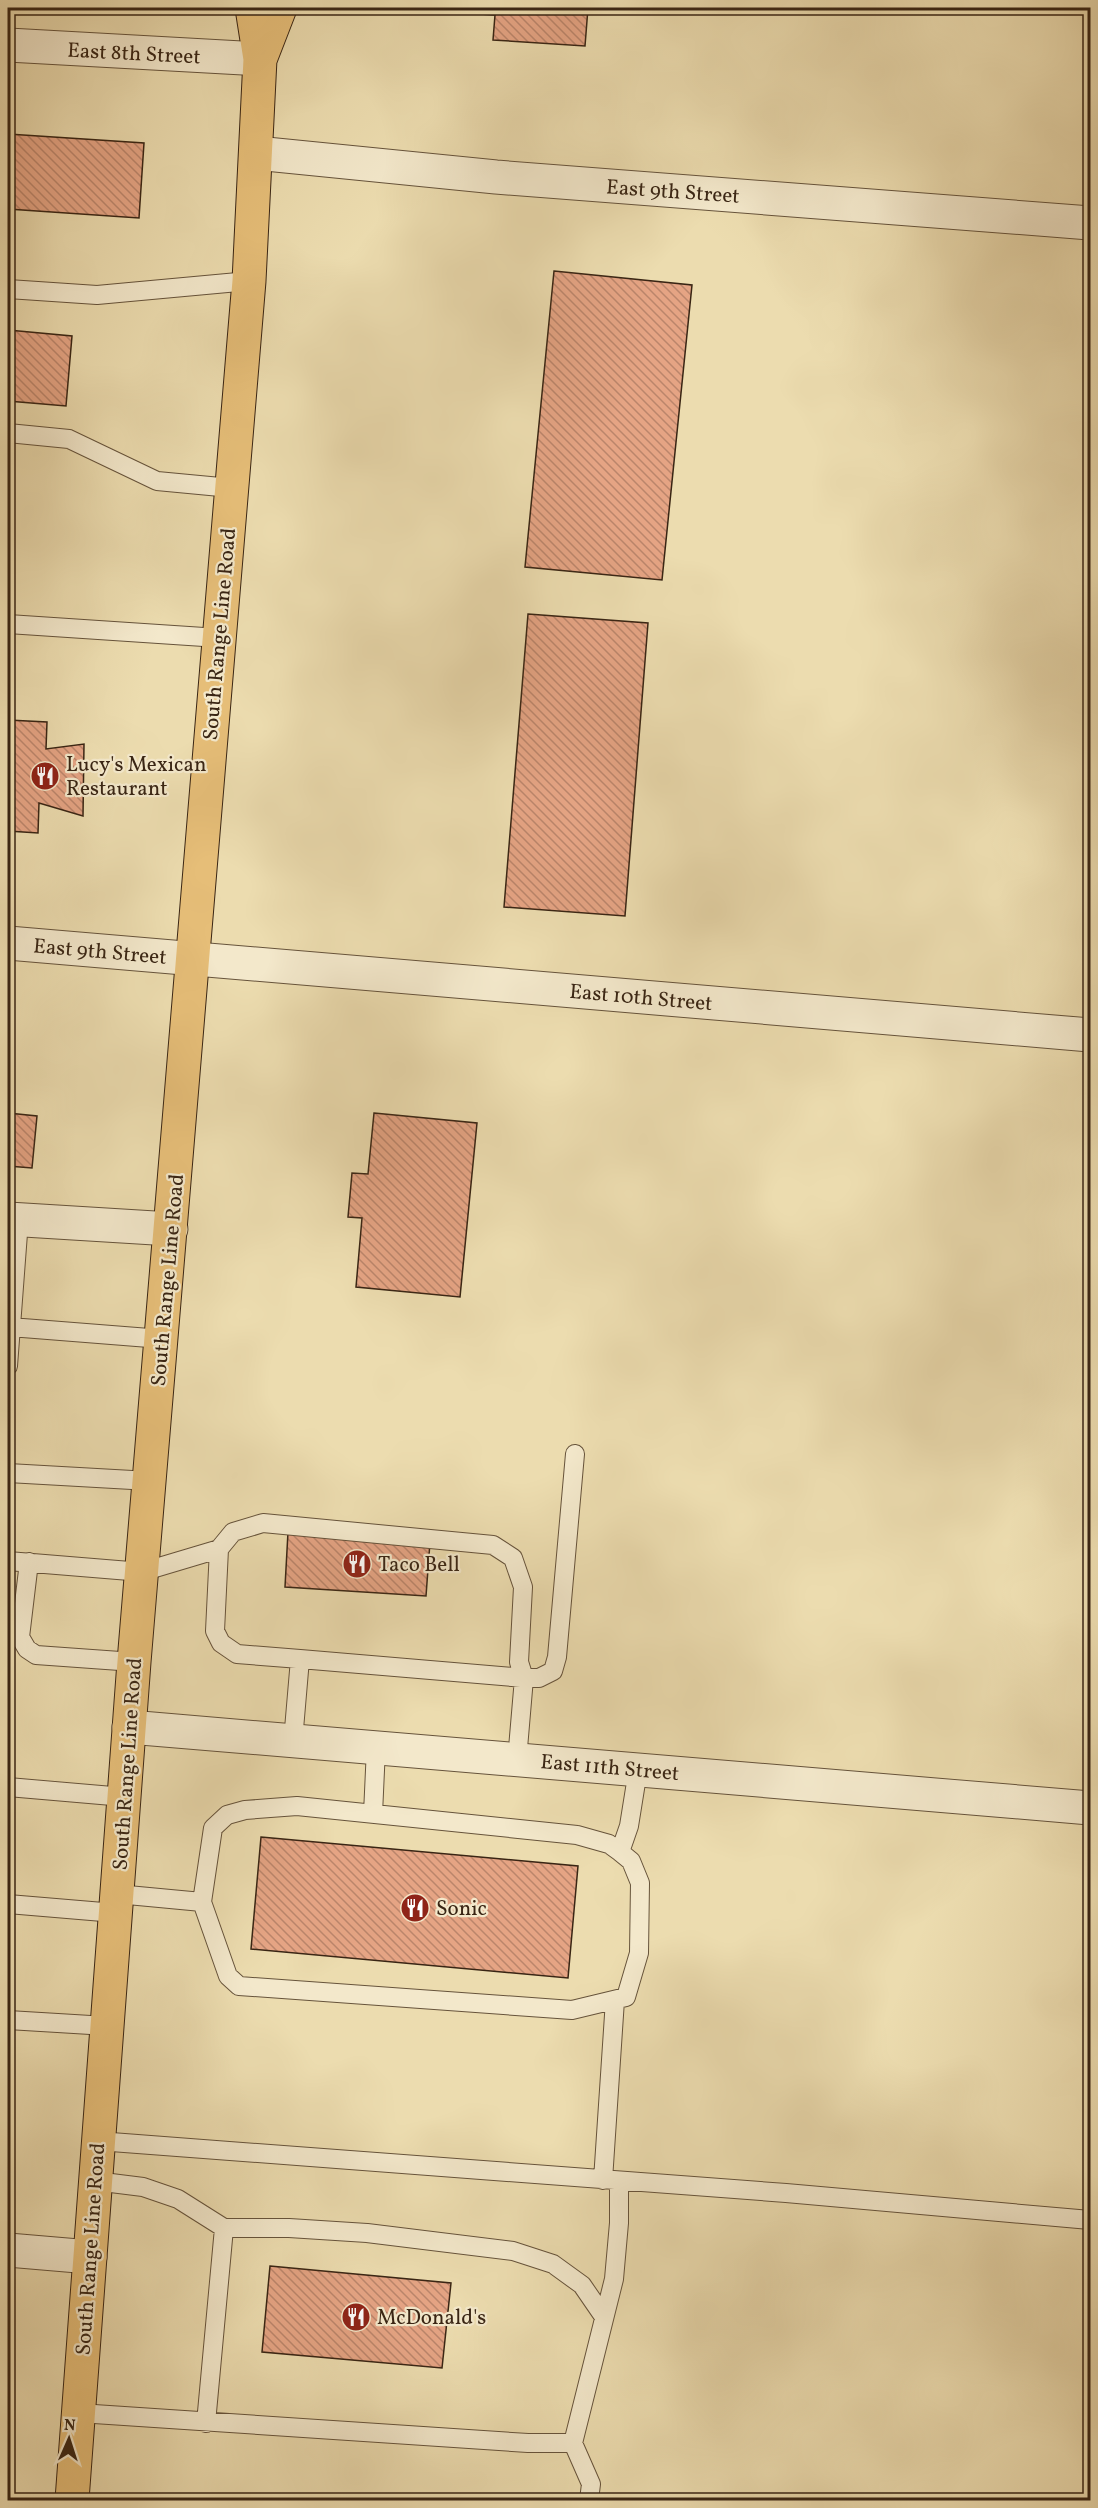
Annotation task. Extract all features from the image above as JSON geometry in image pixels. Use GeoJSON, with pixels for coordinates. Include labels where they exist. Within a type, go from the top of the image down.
{"type":"FeatureCollection","features":[{"type":"Feature","properties":{"kind":"main road","name":"South Range Line Road"},"geometry":{"type":"LineString","coordinates":[[72,2500],[134,1662],[249,281],[260,59],[252,8]]}},
{"type":"Feature","properties":{"kind":"main road","name":"South Range Line Road"},"geometry":{"type":"LineString","coordinates":[[260,59],[280,8]]}},
{"type":"Feature","properties":{"kind":"street","name":"East 8th Street"},"geometry":{"type":"LineString","coordinates":[[8,45],[260,59]]}},
{"type":"Feature","properties":{"kind":"street","name":"East 9th Street"},"geometry":{"type":"LineString","coordinates":[[256,153],[496,177],[1090,223]]}},
{"type":"Feature","properties":{"kind":"street","name":"East 9th Street"},"geometry":{"type":"LineString","coordinates":[[8,943],[192,959]]}},
{"type":"Feature","properties":{"kind":"street","name":"East 10th Street"},"geometry":{"type":"LineString","coordinates":[[192,959],[1090,1035]]}},
{"type":"Feature","properties":{"kind":"street"},"geometry":{"type":"LineString","coordinates":[[13,1219],[171,1229]]}},
{"type":"Feature","properties":{"kind":"street","name":"East 11th Street"},"geometry":{"type":"LineString","coordinates":[[129,1727],[1090,1808]]}},
{"type":"Feature","properties":{"kind":"street"},"geometry":{"type":"LineString","coordinates":[[8,2250],[90,2257]]}},
{"type":"Feature","properties":{"kind":"lane"},"geometry":{"type":"LineString","coordinates":[[8,289],[97,295],[249,281]]}},
{"type":"Feature","properties":{"kind":"lane"},"geometry":{"type":"LineString","coordinates":[[8,434],[69,439],[157,481],[231,488]]}},
{"type":"Feature","properties":{"kind":"lane"},"geometry":{"type":"LineString","coordinates":[[8,624],[219,638]]}},
{"type":"Feature","properties":{"kind":"lane"},"geometry":{"type":"LineString","coordinates":[[8,1366],[13,1219]]}},
{"type":"Feature","properties":{"kind":"lane"},"geometry":{"type":"LineString","coordinates":[[10,1327],[162,1339]]}},
{"type":"Feature","properties":{"kind":"lane"},"geometry":{"type":"LineString","coordinates":[[219,1549],[215,1631],[220,1643],[237,1654],[539,1678],[553,1671],[557,1656],[575,1454]]}},
{"type":"Feature","properties":{"kind":"lane"},"geometry":{"type":"LineString","coordinates":[[8,1473],[150,1481]]}},
{"type":"Feature","properties":{"kind":"lane"},"geometry":{"type":"LineString","coordinates":[[8,1560],[142,1572],[219,1549],[233,1532],[263,1523],[493,1545],[513,1557],[523,1587],[519,1662],[524,1678],[517,1760]]}},
{"type":"Feature","properties":{"kind":"lane"},"geometry":{"type":"LineString","coordinates":[[29,1562],[20,1637],[27,1649],[36,1655],[134,1662]]}},
{"type":"Feature","properties":{"kind":"lane"},"geometry":{"type":"LineString","coordinates":[[293,1741],[300,1659]]}},
{"type":"Feature","properties":{"kind":"lane"},"geometry":{"type":"LineString","coordinates":[[373,1814],[376,1748]]}},
{"type":"Feature","properties":{"kind":"lane"},"geometry":{"type":"LineString","coordinates":[[620,1852],[629,1826],[638,1770]]}},
{"type":"Feature","properties":{"kind":"lane"},"geometry":{"type":"LineString","coordinates":[[8,1787],[124,1797]]}},
{"type":"Feature","properties":{"kind":"lane"},"geometry":{"type":"LineString","coordinates":[[297,1806],[578,1835],[609,1844],[620,1852],[631,1861],[640,1883],[639,1953],[626,1997],[572,2010],[240,1986],[228,1976],[202,1902],[213,1828],[227,1815],[261,1807],[297,1806]]}},
{"type":"Feature","properties":{"kind":"lane"},"geometry":{"type":"LineString","coordinates":[[8,1905],[202,1902]]}},
{"type":"Feature","properties":{"kind":"lane"},"geometry":{"type":"LineString","coordinates":[[589,2500],[591,2484],[573,2443],[614,2278],[619,2223],[611,2181],[615,2000]]}},
{"type":"Feature","properties":{"kind":"lane"},"geometry":{"type":"LineString","coordinates":[[8,2020],[107,2026]]}},
{"type":"Feature","properties":{"kind":"lane"},"geometry":{"type":"LineString","coordinates":[[98,2140],[1090,2220]]}},
{"type":"Feature","properties":{"kind":"lane"},"geometry":{"type":"LineString","coordinates":[[95,2181],[143,2187],[178,2199],[224,2228],[289,2228],[368,2233],[513,2251],[553,2264],[582,2285],[604,2317]]}},
{"type":"Feature","properties":{"kind":"lane"},"geometry":{"type":"LineString","coordinates":[[206,2423],[224,2228]]}},
{"type":"Feature","properties":{"kind":"lane"},"geometry":{"type":"LineString","coordinates":[[79,2413],[528,2443],[573,2443]]}},
{"type":"Feature","properties":{"kind":"building"},"geometry":{"type":"Polygon","coordinates":[[[386,8],[588,8],[585,46],[493,40],[495,15],[386,8]]]}},
{"type":"Feature","properties":{"kind":"building"},"geometry":{"type":"Polygon","coordinates":[[[8,134],[144,143],[139,218],[8,209],[8,134]]]}},
{"type":"Feature","properties":{"kind":"building"},"geometry":{"type":"Polygon","coordinates":[[[554,271],[692,285],[662,580],[525,567],[554,271]]]}},
{"type":"Feature","properties":{"kind":"building"},"geometry":{"type":"Polygon","coordinates":[[[8,330],[72,336],[66,406],[8,401],[8,330]]]}},
{"type":"Feature","properties":{"kind":"building"},"geometry":{"type":"Polygon","coordinates":[[[528,614],[648,623],[625,916],[504,907],[528,614]]]}},
{"type":"Feature","properties":{"kind":"building","name":"Lucy's Mexican Restaurant"},"geometry":{"type":"Polygon","coordinates":[[[8,720],[47,722],[46,749],[84,744],[83,816],[39,803],[38,833],[8,831],[8,720]]]}},
{"type":"Feature","properties":{"kind":"building"},"geometry":{"type":"Polygon","coordinates":[[[8,1113],[37,1116],[32,1168],[8,1166],[8,1113]]]}},
{"type":"Feature","properties":{"kind":"building"},"geometry":{"type":"Polygon","coordinates":[[[374,1113],[477,1123],[460,1297],[356,1287],[362,1218],[348,1217],[352,1173],[368,1174],[374,1113]]]}},
{"type":"Feature","properties":{"kind":"building","name":"Taco Bell"},"geometry":{"type":"Polygon","coordinates":[[[288,1532],[430,1542],[426,1596],[285,1587],[288,1532]]]}},
{"type":"Feature","properties":{"kind":"building","name":"Sonic"},"geometry":{"type":"Polygon","coordinates":[[[261,1837],[578,1866],[568,1978],[251,1949],[261,1837]]]}},
{"type":"Feature","properties":{"kind":"building","name":"McDonald's"},"geometry":{"type":"Polygon","coordinates":[[[270,2266],[451,2283],[442,2368],[262,2352],[270,2266]]]}},
{"type":"Feature","properties":{"kind":"place","name":"Lucy's Mexican Restaurant"},"geometry":{"type":"Point","coordinates":[45,776]}},
{"type":"Feature","properties":{"kind":"place","name":"Taco Bell"},"geometry":{"type":"Point","coordinates":[357,1564]}},
{"type":"Feature","properties":{"kind":"place","name":"Sonic"},"geometry":{"type":"Point","coordinates":[415,1908]}},
{"type":"Feature","properties":{"kind":"place","name":"McDonald's"},"geometry":{"type":"Point","coordinates":[356,2317]}}]}
